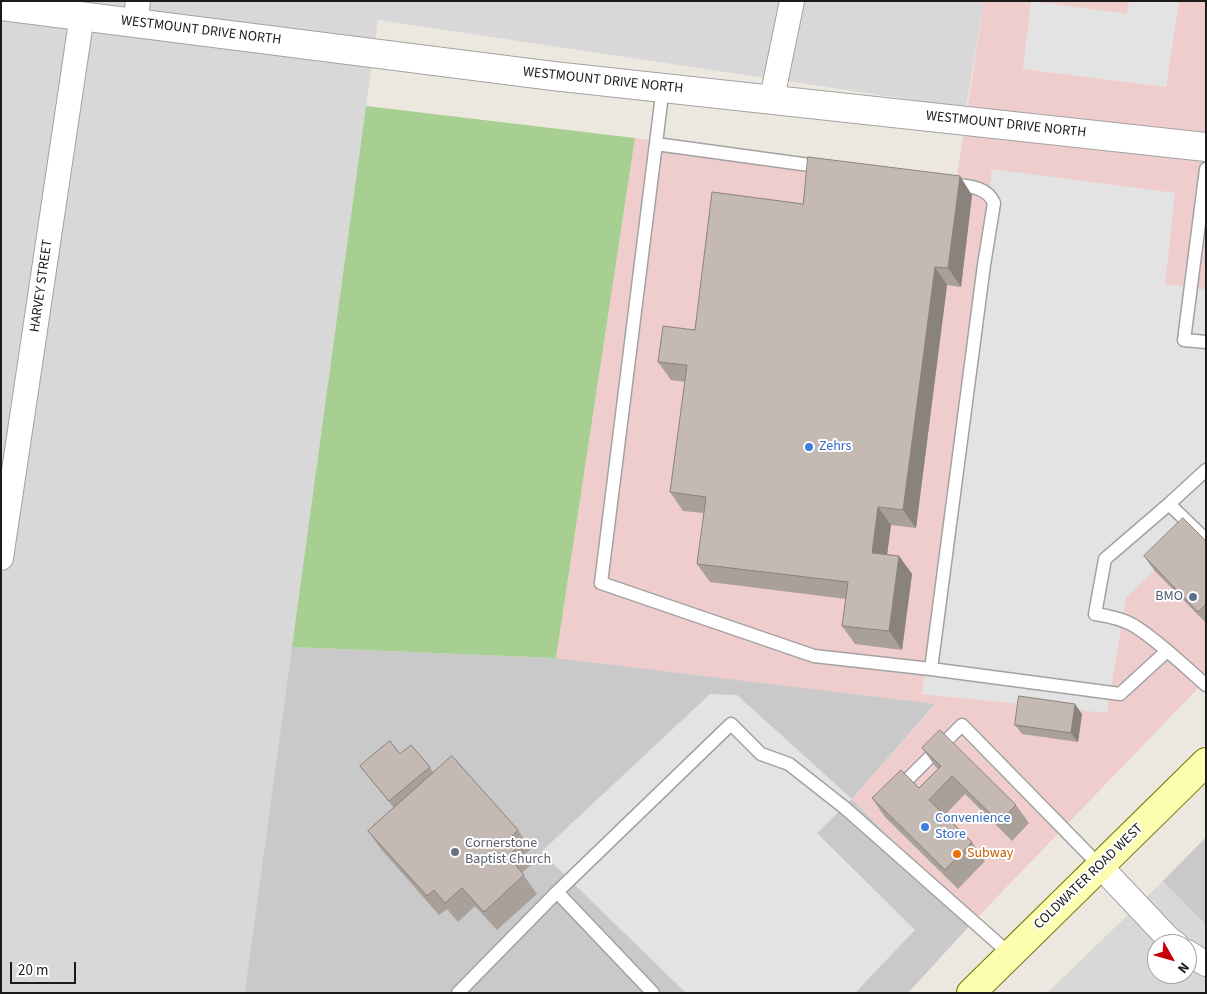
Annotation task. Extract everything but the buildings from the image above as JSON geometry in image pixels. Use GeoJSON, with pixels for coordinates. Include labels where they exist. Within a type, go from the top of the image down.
{"type":"FeatureCollection","features":[{"type":"Feature","properties":{"kind":"main road","name":"COLDWATER ROAD WEST"},"geometry":{"type":"LineString","coordinates":[[971,993],[1206,762]]}},
{"type":"Feature","properties":{"kind":"street"},"geometry":{"type":"LineString","coordinates":[[772,98],[792,1]]}},
{"type":"Feature","properties":{"kind":"street","name":"WESTMOUNT DRIVE NORTH"},"geometry":{"type":"LineString","coordinates":[[1,6],[82,15],[137,12],[553,76],[772,98],[1206,147]]}},
{"type":"Feature","properties":{"kind":"street","name":"HARVEY STREET"},"geometry":{"type":"LineString","coordinates":[[1,558],[82,15]]}},
{"type":"Feature","properties":{"kind":"street"},"geometry":{"type":"LineString","coordinates":[[1100,866],[1164,934]]}},
{"type":"Feature","properties":{"kind":"lane"},"geometry":{"type":"LineString","coordinates":[[663,87],[601,583],[814,656],[931,669],[1120,694],[1167,651]]}},
{"type":"Feature","properties":{"kind":"lane"},"geometry":{"type":"LineString","coordinates":[[656,144],[838,169]]}},
{"type":"Feature","properties":{"kind":"lane"},"geometry":{"type":"LineString","coordinates":[[1206,169],[1184,340],[1206,342]]}},
{"type":"Feature","properties":{"kind":"lane"},"geometry":{"type":"LineString","coordinates":[[931,669],[984,265],[994,203],[992,197],[985,191],[973,187],[934,182]]}},
{"type":"Feature","properties":{"kind":"lane"},"geometry":{"type":"LineString","coordinates":[[1206,470],[1170,504],[1105,559],[1095,614],[1113,617],[1136,627],[1206,685]]}},
{"type":"Feature","properties":{"kind":"lane"},"geometry":{"type":"LineString","coordinates":[[1170,504],[1206,540]]}},
{"type":"Feature","properties":{"kind":"lane"},"geometry":{"type":"LineString","coordinates":[[458,993],[557,892],[731,724],[760,754],[789,764],[845,808],[1010,954]]}},
{"type":"Feature","properties":{"kind":"lane"},"geometry":{"type":"LineString","coordinates":[[904,783],[962,725],[1100,866]]}},
{"type":"Feature","properties":{"kind":"lane"},"geometry":{"type":"LineString","coordinates":[[557,892],[653,993]]}},
{"type":"Feature","properties":{"kind":"shaded area"},"geometry":{"type":"Polygon","coordinates":[[[1,1],[984,1],[966,108],[378,20],[245,993],[1,993],[1,1]]]}},
{"type":"Feature","properties":{"kind":"shaded area"},"geometry":{"type":"Polygon","coordinates":[[[984,1],[1206,1],[1206,680],[972,923],[852,799],[935,705],[556,658],[635,138],[956,183],[984,1]]]}},
{"type":"Feature","properties":{"kind":"shaded area"},"geometry":{"type":"Polygon","coordinates":[[[1031,1],[1127,14],[1129,1],[1179,1],[1166,87],[1023,69],[1031,1]]]}},
{"type":"Feature","properties":{"kind":"shaded area"},"geometry":{"type":"Polygon","coordinates":[[[992,169],[1175,193],[1165,284],[1206,290],[1206,529],[1201,525],[1126,598],[1107,713],[922,694],[992,169]]]}},
{"type":"Feature","properties":{"kind":"shaded area"},"geometry":{"type":"Polygon","coordinates":[[[292,647],[556,658],[935,704],[852,799],[972,923],[908,993],[251,993],[245,991],[292,647]]]}},
{"type":"Feature","properties":{"kind":"shaded area"},"geometry":{"type":"Polygon","coordinates":[[[710,694],[737,695],[852,799],[817,833],[915,930],[855,993],[686,993],[541,852],[710,694]]]}},
{"type":"Feature","properties":{"kind":"shaded area"},"geometry":{"type":"Polygon","coordinates":[[[1206,837],[1206,925],[1163,881],[1206,837]]]}},
{"type":"Feature","properties":{"kind":"shaded area"},"geometry":{"type":"Polygon","coordinates":[[[1163,881],[1206,925],[1206,993],[1047,993],[1163,881]]]}},
{"type":"Feature","properties":{"kind":"green space"},"geometry":{"type":"Polygon","coordinates":[[[366,106],[635,138],[556,658],[292,647],[366,106]]]}},
{"type":"Feature","properties":{"kind":"place","name":"Zehrs"},"geometry":{"type":"Point","coordinates":[809,447]}},
{"type":"Feature","properties":{"kind":"place","name":"BMO"},"geometry":{"type":"Point","coordinates":[1193,597]}},
{"type":"Feature","properties":{"kind":"place","name":"Convenience Store"},"geometry":{"type":"Point","coordinates":[925,827]}},
{"type":"Feature","properties":{"kind":"place","name":"Cornerstone Baptist Church"},"geometry":{"type":"Point","coordinates":[455,852]}},
{"type":"Feature","properties":{"kind":"place","name":"Subway"},"geometry":{"type":"Point","coordinates":[957,854]}}]}
